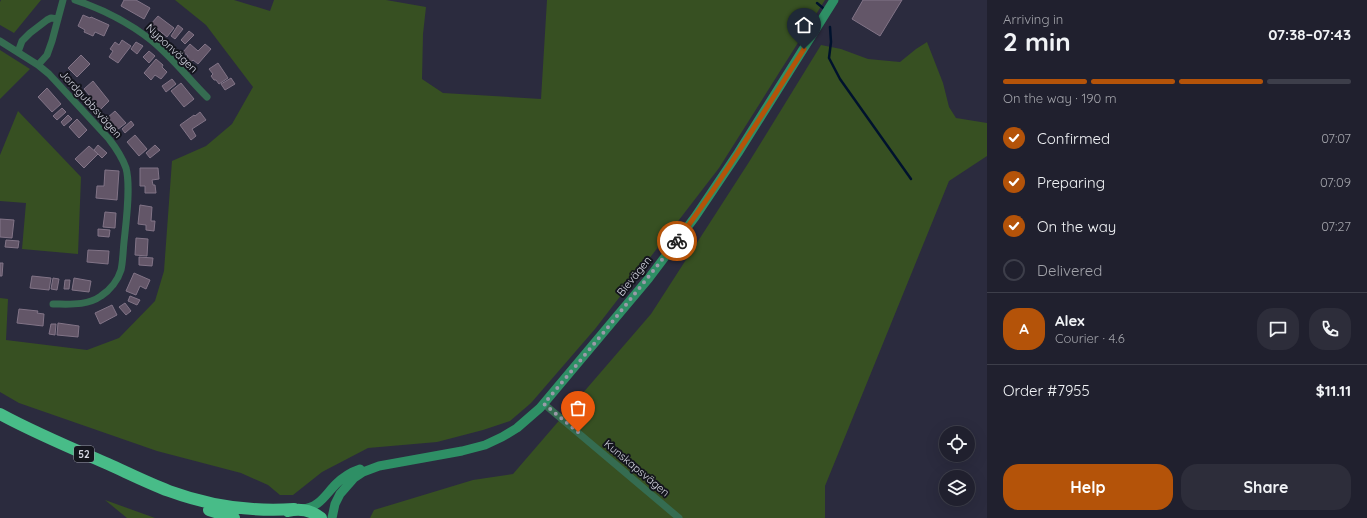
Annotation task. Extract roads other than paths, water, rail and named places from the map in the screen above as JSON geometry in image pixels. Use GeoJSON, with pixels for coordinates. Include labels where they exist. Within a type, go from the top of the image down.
{"type":"FeatureCollection","features":[{"type":"Feature","properties":{"kind":"highway","name":"52"},"geometry":{"type":"LineString","coordinates":[[0,414],[35,433],[170,491],[201,501],[236,508],[256,510],[297,509],[311,512],[321,518]]}},
{"type":"Feature","properties":{"kind":"highway","name":"52"},"geometry":{"type":"LineString","coordinates":[[170,491],[181,499],[234,518]]}},
{"type":"Feature","properties":{"kind":"highway"},"geometry":{"type":"LineString","coordinates":[[275,518],[283,513],[297,509]]}},
{"type":"Feature","properties":{"kind":"street"},"geometry":{"type":"LineString","coordinates":[[38,65],[47,54],[52,41],[63,0]]}},
{"type":"Feature","properties":{"kind":"street","name":"Nyponvägen"},"geometry":{"type":"LineString","coordinates":[[75,0],[106,12],[142,33],[167,55],[206,97]]}},
{"type":"Feature","properties":{"kind":"street","name":"Bievägen"},"geometry":{"type":"LineString","coordinates":[[332,518],[340,494],[363,472],[374,468],[462,451],[485,445],[517,428],[544,404],[649,278],[695,217],[738,153],[834,0]]}},
{"type":"Feature","properties":{"kind":"street"},"geometry":{"type":"LineString","coordinates":[[18,52],[22,41],[30,33],[51,18],[58,19]]}},
{"type":"Feature","properties":{"kind":"street","name":"Jordgubbsvägen"},"geometry":{"type":"LineString","coordinates":[[0,41],[38,65],[49,74],[109,139],[126,169],[128,182],[121,270],[117,279],[110,289],[100,297],[88,302],[53,304]]}},
{"type":"Feature","properties":{"kind":"street","name":"Kunskapsvägen"},"geometry":{"type":"LineString","coordinates":[[544,404],[679,518]]}},
{"type":"Feature","properties":{"kind":"street","name":"Bievägen"},"geometry":{"type":"LineString","coordinates":[[297,509],[310,508],[319,503],[336,483],[349,474],[364,468],[374,468]]}},
{"type":"Feature","properties":{"kind":"waterway"},"geometry":{"type":"LineString","coordinates":[[817,3],[823,8]]}},
{"type":"Feature","properties":{"kind":"waterway"},"geometry":{"type":"LineString","coordinates":[[830,27],[831,42],[829,58],[840,79],[911,179]]}}]}
